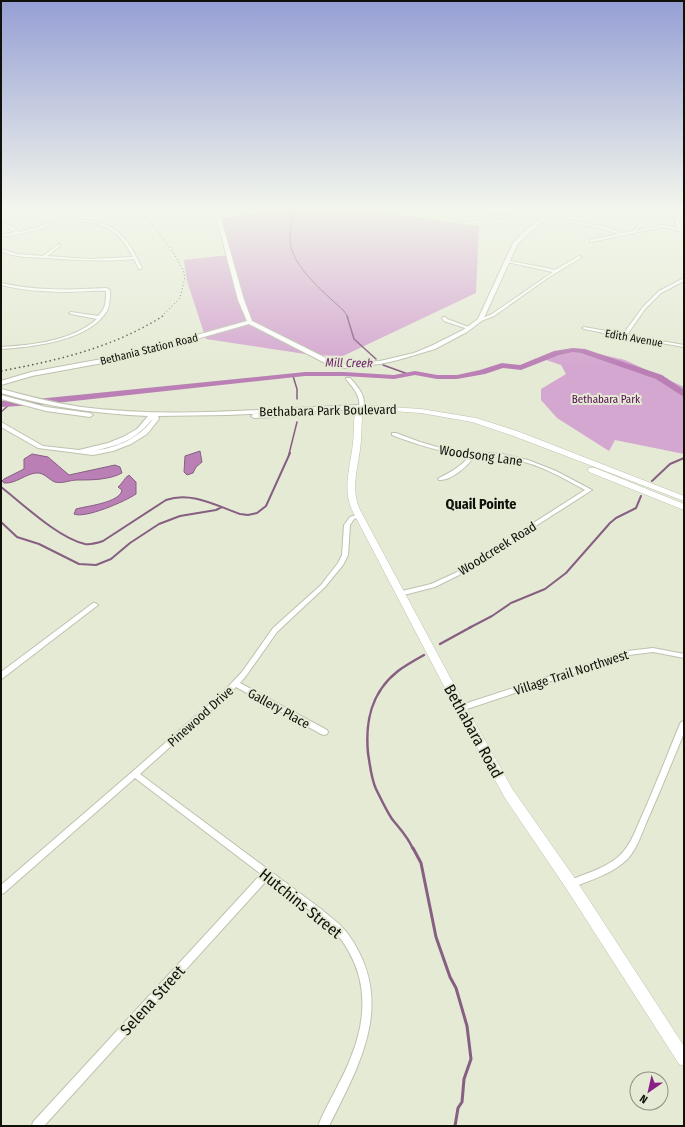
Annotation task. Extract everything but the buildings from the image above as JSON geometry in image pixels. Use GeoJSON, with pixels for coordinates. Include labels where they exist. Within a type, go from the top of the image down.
{"type":"FeatureCollection","features":[{"type":"Feature","properties":{"kind":"main road","name":"Bethabara Park Boulevard"},"geometry":{"type":"LineString","coordinates":[[360,410],[420,415],[470,424],[643,487]]}},
{"type":"Feature","properties":{"kind":"main road","name":"Bethabara Road"},"geometry":{"type":"LineString","coordinates":[[360,410],[358,444],[352,468],[351,487],[352,500],[359,516],[460,708],[509,794],[571,884],[684,1059]]}},
{"type":"Feature","properties":{"kind":"main road"},"geometry":{"type":"LineString","coordinates":[[643,487],[684,499]]}},
{"type":"Feature","properties":{"kind":"main road"},"geometry":{"type":"LineString","coordinates":[[643,487],[684,507]]}},
{"type":"Feature","properties":{"kind":"street"},"geometry":{"type":"LineString","coordinates":[[92,261],[102,261]]}},
{"type":"Feature","properties":{"kind":"street"},"geometry":{"type":"LineString","coordinates":[[136,261],[140,268]]}},
{"type":"Feature","properties":{"kind":"street"},"geometry":{"type":"LineString","coordinates":[[230,261],[241,300],[250,322],[335,365],[349,366],[412,355],[447,342],[480,320],[492,315],[574,261]]}},
{"type":"Feature","properties":{"kind":"street"},"geometry":{"type":"LineString","coordinates":[[480,320],[507,261],[555,272]]}},
{"type":"Feature","properties":{"kind":"street"},"geometry":{"type":"LineString","coordinates":[[624,336],[644,308],[660,292],[684,278]]}},
{"type":"Feature","properties":{"kind":"street"},"geometry":{"type":"LineString","coordinates":[[1,284],[44,291],[108,290],[106,311],[100,318],[87,328],[71,336],[54,341],[24,347],[1,348]]}},
{"type":"Feature","properties":{"kind":"street"},"geometry":{"type":"LineString","coordinates":[[71,313],[100,318]]}},
{"type":"Feature","properties":{"kind":"street"},"geometry":{"type":"LineString","coordinates":[[444,318],[468,328]]}},
{"type":"Feature","properties":{"kind":"street","name":"Bethania Station Road"},"geometry":{"type":"LineString","coordinates":[[1,383],[31,374],[130,356],[250,322]]}},
{"type":"Feature","properties":{"kind":"street","name":"Edith Avenue"},"geometry":{"type":"LineString","coordinates":[[584,328],[684,346]]}},
{"type":"Feature","properties":{"kind":"street","name":"Bethabara Road"},"geometry":{"type":"LineString","coordinates":[[348,379],[357,389],[363,403],[360,410]]}},
{"type":"Feature","properties":{"kind":"street","name":"Bethabara Park Boulevard"},"geometry":{"type":"LineString","coordinates":[[2,395],[17,396],[82,408],[155,416],[360,410]]}},
{"type":"Feature","properties":{"kind":"street","name":"Bethabara Park Boulevard"},"geometry":{"type":"LineString","coordinates":[[2,395],[32,406],[107,416],[147,419]]}},
{"type":"Feature","properties":{"kind":"street"},"geometry":{"type":"LineString","coordinates":[[79,452],[116,443],[130,436],[141,428],[147,419],[155,416]]}},
{"type":"Feature","properties":{"kind":"street"},"geometry":{"type":"LineString","coordinates":[[1,424],[39,446],[93,453],[120,446],[146,432],[155,416]]}},
{"type":"Feature","properties":{"kind":"street","name":"Woodsong Lane"},"geometry":{"type":"LineString","coordinates":[[394,434],[428,447],[528,461],[553,471],[589,490]]}},
{"type":"Feature","properties":{"kind":"street"},"geometry":{"type":"LineString","coordinates":[[441,479],[457,472],[468,464],[474,454]]}},
{"type":"Feature","properties":{"kind":"street","name":"Woodcreek Road"},"geometry":{"type":"LineString","coordinates":[[400,594],[433,586],[457,574],[589,490]]}},
{"type":"Feature","properties":{"kind":"street","name":"Pinewood Drive"},"geometry":{"type":"LineString","coordinates":[[1,890],[135,774],[235,684],[244,674],[275,630],[323,586],[341,564],[345,555],[347,525],[352,518],[359,516]]}},
{"type":"Feature","properties":{"kind":"street"},"geometry":{"type":"LineString","coordinates":[[1,676],[95,605]]}},
{"type":"Feature","properties":{"kind":"street","name":"Village Trail Northwest"},"geometry":{"type":"LineString","coordinates":[[460,708],[628,653],[653,650],[684,656]]}},
{"type":"Feature","properties":{"kind":"street","name":"Gallery Place"},"geometry":{"type":"LineString","coordinates":[[235,684],[324,732]]}},
{"type":"Feature","properties":{"kind":"street"},"geometry":{"type":"LineString","coordinates":[[571,884],[608,868],[620,861],[627,854],[651,804],[684,724]]}},
{"type":"Feature","properties":{"kind":"street","name":"Hutchins Street"},"geometry":{"type":"LineString","coordinates":[[135,774],[318,912],[345,937],[354,952],[366,984],[368,1002],[367,1021],[363,1040],[350,1072],[323,1126]]}},
{"type":"Feature","properties":{"kind":"street","name":"Selena Street"},"geometry":{"type":"LineString","coordinates":[[37,1126],[267,874]]}},
{"type":"Feature","properties":{"kind":"green space"},"geometry":{"type":"Polygon","coordinates":[[[184,261],[477,261],[476,293],[343,356],[312,355],[206,339],[187,281],[184,261]]]}},
{"type":"Feature","properties":{"kind":"green space","name":"Bethabara Park"},"geometry":{"type":"Polygon","coordinates":[[[581,350],[625,360],[684,387],[684,454],[615,440],[609,451],[557,418],[541,400],[541,389],[566,374],[561,365],[540,358],[561,351],[581,350]]]}},
{"type":"Feature","properties":{"kind":"shaded area"},"geometry":{"type":"Polygon","coordinates":[[[200,451],[202,462],[196,467],[193,473],[187,475],[184,472],[185,456],[200,451]]]}},
{"type":"Feature","properties":{"kind":"shaded area"},"geometry":{"type":"Polygon","coordinates":[[[32,454],[48,457],[69,475],[115,465],[120,467],[122,473],[94,480],[74,480],[60,483],[55,482],[39,473],[28,475],[13,482],[4,483],[2,481],[24,469],[24,459],[32,454]]]}},
{"type":"Feature","properties":{"kind":"shaded area"},"geometry":{"type":"Polygon","coordinates":[[[129,475],[136,482],[136,494],[124,501],[96,512],[79,515],[74,514],[76,509],[102,503],[115,498],[122,490],[118,487],[129,475]]]}},
{"type":"Feature","properties":{"kind":"waterway"},"geometry":{"type":"LineString","coordinates":[[297,261],[308,277],[344,311],[348,317]]}},
{"type":"Feature","properties":{"kind":"waterway"},"geometry":{"type":"LineString","coordinates":[[347,316],[354,339],[376,359]]}},
{"type":"Feature","properties":{"kind":"waterway","name":"Mill Creek"},"geometry":{"type":"LineString","coordinates":[[1,404],[37,402],[305,374],[344,374],[394,377],[415,373],[437,377],[457,377],[482,372],[502,365],[521,368],[557,353],[573,350],[582,351],[639,369],[659,377],[684,394]]}},
{"type":"Feature","properties":{"kind":"waterway"},"geometry":{"type":"LineString","coordinates":[[383,365],[408,374]]}},
{"type":"Feature","properties":{"kind":"waterway"},"geometry":{"type":"LineString","coordinates":[[293,376],[297,389],[297,399]]}},
{"type":"Feature","properties":{"kind":"waterway"},"geometry":{"type":"LineString","coordinates":[[1,412],[10,404]]}},
{"type":"Feature","properties":{"kind":"waterway"},"geometry":{"type":"LineString","coordinates":[[289,454],[297,422]]}},
{"type":"Feature","properties":{"kind":"waterway"},"geometry":{"type":"LineString","coordinates":[[222,507],[240,514],[248,515],[257,513],[266,506],[290,453]]}},
{"type":"Feature","properties":{"kind":"waterway"},"geometry":{"type":"LineString","coordinates":[[652,481],[670,464],[684,458]]}},
{"type":"Feature","properties":{"kind":"waterway"},"geometry":{"type":"LineString","coordinates":[[1,487],[52,528],[75,541],[85,544],[103,541],[166,500],[185,497],[194,498],[222,507]]}},
{"type":"Feature","properties":{"kind":"waterway"},"geometry":{"type":"LineString","coordinates":[[469,628],[492,616],[511,603],[545,589],[566,573],[610,523],[616,518],[636,508],[641,496]]}},
{"type":"Feature","properties":{"kind":"waterway"},"geometry":{"type":"LineString","coordinates":[[1,522],[17,537],[39,544],[79,564],[96,565],[111,559],[130,543],[159,524],[180,516],[216,510],[222,507]]}},
{"type":"Feature","properties":{"kind":"waterway"},"geometry":{"type":"LineString","coordinates":[[440,644],[471,627]]}},
{"type":"Feature","properties":{"kind":"waterway"},"geometry":{"type":"LineString","coordinates":[[413,849],[390,816],[374,785],[367,741],[369,719],[372,708],[382,688],[398,671],[424,655]]}},
{"type":"Feature","properties":{"kind":"waterway"},"geometry":{"type":"LineString","coordinates":[[413,848],[421,863],[436,937],[450,977],[456,988],[467,1026],[471,1059],[464,1079],[462,1102],[458,1108],[455,1126]]}},
{"type":"Feature","properties":{"kind":"railway"},"geometry":{"type":"LineString","coordinates":[[161,317],[180,298],[185,277],[178,261]]}},
{"type":"Feature","properties":{"kind":"railway"},"geometry":{"type":"LineString","coordinates":[[1,371],[44,362],[105,345],[124,337],[163,316]]}},
{"type":"Feature","properties":{"kind":"district","name":"Quail Pointe"},"geometry":{"type":"Point","coordinates":[481,504]}}]}
